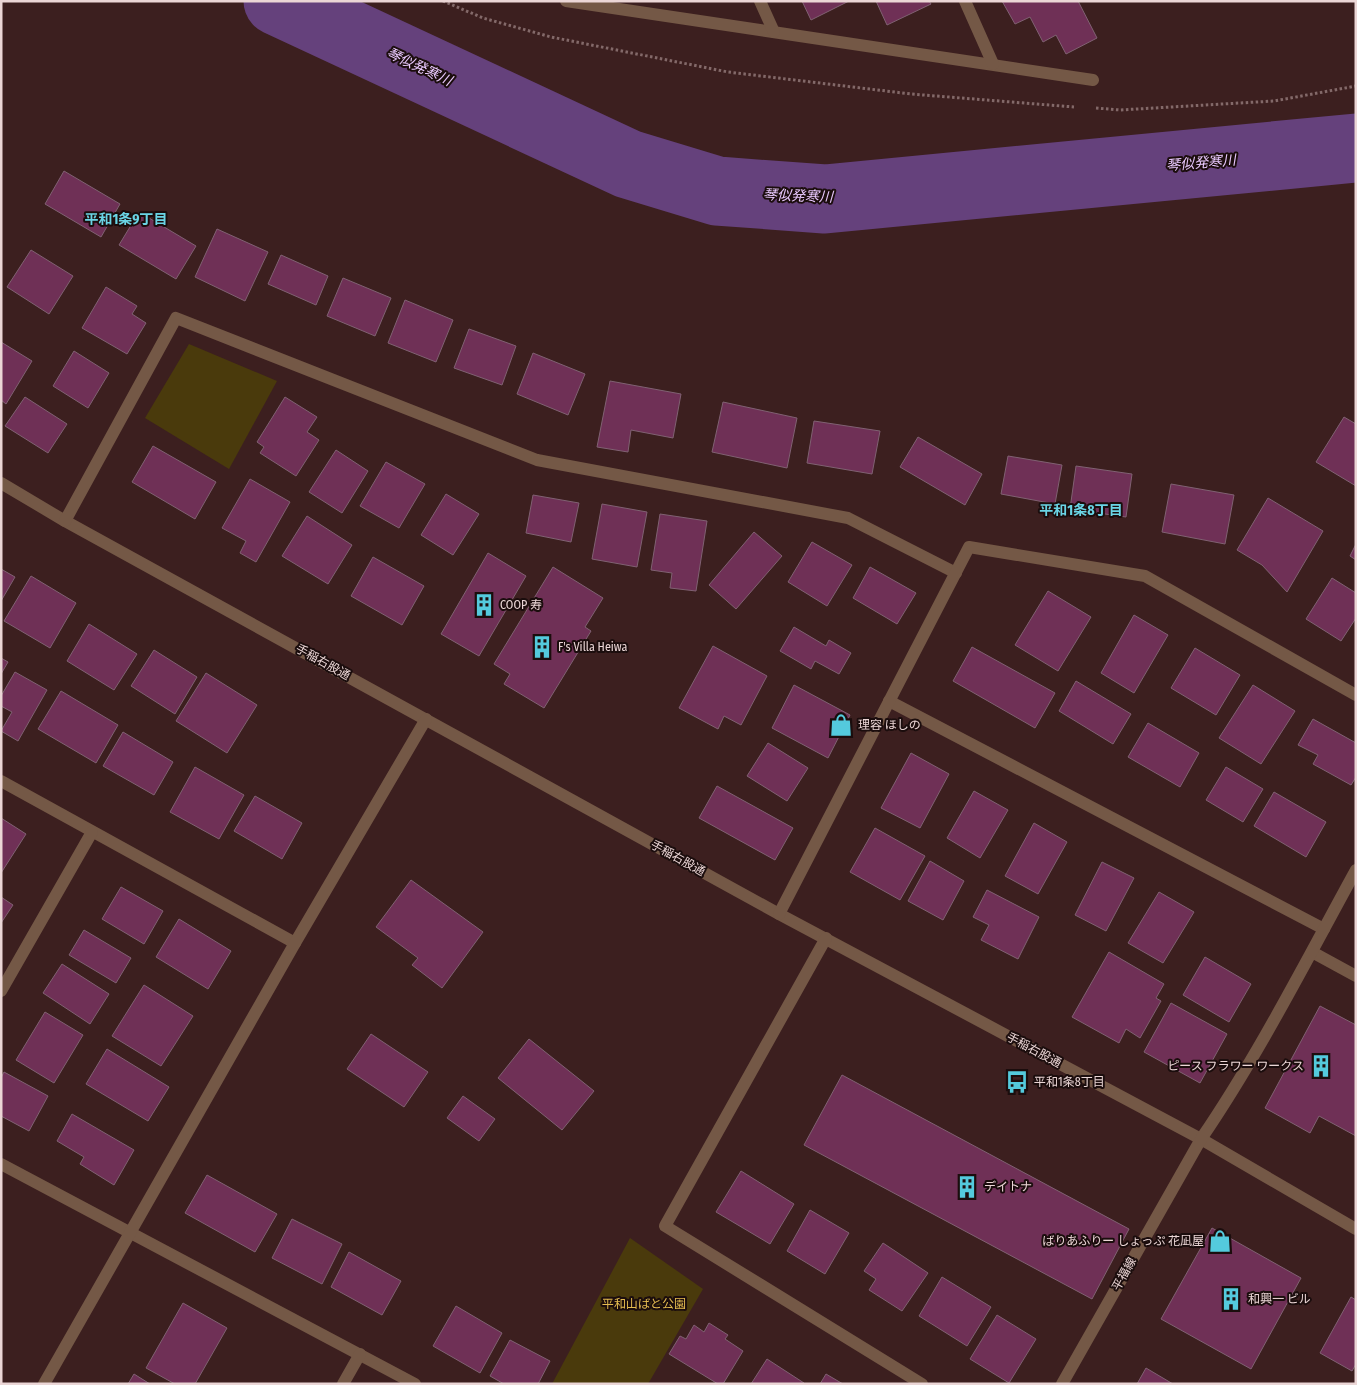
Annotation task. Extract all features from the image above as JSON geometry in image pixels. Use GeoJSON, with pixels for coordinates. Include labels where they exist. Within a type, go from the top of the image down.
{"type":"FeatureCollection","features":[{"type":"Feature","properties":{"kind":"street"},"geometry":{"type":"LineString","coordinates":[[566,1],[1093,80]]}},
{"type":"Feature","properties":{"kind":"street"},"geometry":{"type":"LineString","coordinates":[[760,1],[774,32]]}},
{"type":"Feature","properties":{"kind":"street"},"geometry":{"type":"LineString","coordinates":[[965,1],[993,64]]}},
{"type":"Feature","properties":{"kind":"street"},"geometry":{"type":"LineString","coordinates":[[65,521],[176,318],[537,460],[848,518],[956,573]]}},
{"type":"Feature","properties":{"kind":"street","name":"手稲右股通"},"geometry":{"type":"LineString","coordinates":[[1,483],[65,521],[779,914],[1201,1139],[1356,1229]]}},
{"type":"Feature","properties":{"kind":"street"},"geometry":{"type":"LineString","coordinates":[[779,914],[969,547],[1145,576],[1356,695]]}},
{"type":"Feature","properties":{"kind":"street"},"geometry":{"type":"LineString","coordinates":[[889,701],[1324,929]]}},
{"type":"Feature","properties":{"kind":"street"},"geometry":{"type":"LineString","coordinates":[[44,1384],[295,943],[426,719]]}},
{"type":"Feature","properties":{"kind":"street"},"geometry":{"type":"LineString","coordinates":[[1,781],[295,943]]}},
{"type":"Feature","properties":{"kind":"street"},"geometry":{"type":"LineString","coordinates":[[1,991],[92,832]]}},
{"type":"Feature","properties":{"kind":"street","name":"平福線"},"geometry":{"type":"LineString","coordinates":[[1062,1384],[1201,1139],[1226,1103],[1312,952],[1356,870]]}},
{"type":"Feature","properties":{"kind":"street"},"geometry":{"type":"LineString","coordinates":[[826,938],[665,1226],[922,1384]]}},
{"type":"Feature","properties":{"kind":"street"},"geometry":{"type":"LineString","coordinates":[[1312,952],[1356,976]]}},
{"type":"Feature","properties":{"kind":"street"},"geometry":{"type":"LineString","coordinates":[[1,1164],[415,1384]]}},
{"type":"Feature","properties":{"kind":"street"},"geometry":{"type":"LineString","coordinates":[[343,1384],[360,1354]]}},
{"type":"Feature","properties":{"kind":"green space"},"geometry":{"type":"Polygon","coordinates":[[[189,344],[277,381],[229,469],[145,418],[189,344]]]}},
{"type":"Feature","properties":{"kind":"green space","name":"平和山ばと公園"},"geometry":{"type":"Polygon","coordinates":[[[630,1238],[703,1289],[648,1384],[552,1384],[630,1238]]]}},
{"type":"Feature","properties":{"kind":"building"},"geometry":{"type":"Polygon","coordinates":[[[802,1],[849,1],[811,20],[802,1]]]}},
{"type":"Feature","properties":{"kind":"building"},"geometry":{"type":"Polygon","coordinates":[[[876,1],[929,1],[931,4],[887,25],[876,1]]]}},
{"type":"Feature","properties":{"kind":"building"},"geometry":{"type":"Polygon","coordinates":[[[1002,1],[1078,1],[1097,38],[1066,54],[1056,35],[1043,42],[1030,17],[1015,24],[1002,1]]]}},
{"type":"Feature","properties":{"kind":"building"},"geometry":{"type":"Polygon","coordinates":[[[64,171],[120,204],[101,237],[45,204],[64,171]]]}},
{"type":"Feature","properties":{"kind":"building"},"geometry":{"type":"Polygon","coordinates":[[[139,212],[196,246],[176,279],[119,245],[139,212]]]}},
{"type":"Feature","properties":{"kind":"building"},"geometry":{"type":"Polygon","coordinates":[[[217,229],[268,252],[245,301],[195,277],[217,229]]]}},
{"type":"Feature","properties":{"kind":"building"},"geometry":{"type":"Polygon","coordinates":[[[31,250],[73,276],[49,314],[7,287],[31,250]]]}},
{"type":"Feature","properties":{"kind":"building"},"geometry":{"type":"Polygon","coordinates":[[[281,255],[328,276],[316,305],[268,284],[281,255]]]}},
{"type":"Feature","properties":{"kind":"building"},"geometry":{"type":"Polygon","coordinates":[[[343,278],[391,298],[375,336],[327,316],[343,278]]]}},
{"type":"Feature","properties":{"kind":"building"},"geometry":{"type":"Polygon","coordinates":[[[106,287],[137,306],[132,314],[146,323],[127,354],[82,328],[106,287]]]}},
{"type":"Feature","properties":{"kind":"building"},"geometry":{"type":"Polygon","coordinates":[[[405,300],[453,320],[436,362],[388,343],[405,300]]]}},
{"type":"Feature","properties":{"kind":"building"},"geometry":{"type":"Polygon","coordinates":[[[469,329],[516,346],[502,385],[454,368],[469,329]]]}},
{"type":"Feature","properties":{"kind":"building"},"geometry":{"type":"Polygon","coordinates":[[[1,342],[32,361],[6,404],[1,400],[1,342]]]}},
{"type":"Feature","properties":{"kind":"building"},"geometry":{"type":"Polygon","coordinates":[[[74,351],[109,373],[88,408],[53,386],[74,351]]]}},
{"type":"Feature","properties":{"kind":"building"},"geometry":{"type":"Polygon","coordinates":[[[533,353],[585,374],[568,415],[517,394],[533,353]]]}},
{"type":"Feature","properties":{"kind":"building"},"geometry":{"type":"Polygon","coordinates":[[[610,381],[681,394],[673,438],[631,430],[628,452],[597,447],[610,381]]]}},
{"type":"Feature","properties":{"kind":"building"},"geometry":{"type":"Polygon","coordinates":[[[25,397],[67,424],[48,453],[5,426],[25,397]]]}},
{"type":"Feature","properties":{"kind":"building"},"geometry":{"type":"Polygon","coordinates":[[[285,397],[317,417],[307,432],[319,440],[296,476],[260,453],[264,447],[257,442],[285,397]]]}},
{"type":"Feature","properties":{"kind":"building"},"geometry":{"type":"Polygon","coordinates":[[[723,402],[797,418],[787,468],[712,452],[723,402]]]}},
{"type":"Feature","properties":{"kind":"building"},"geometry":{"type":"Polygon","coordinates":[[[1344,417],[1356,424],[1356,486],[1316,462],[1344,417]]]}},
{"type":"Feature","properties":{"kind":"building"},"geometry":{"type":"Polygon","coordinates":[[[814,421],[880,431],[872,474],[807,463],[814,421]]]}},
{"type":"Feature","properties":{"kind":"building"},"geometry":{"type":"Polygon","coordinates":[[[918,437],[982,474],[965,505],[900,467],[918,437]]]}},
{"type":"Feature","properties":{"kind":"building"},"geometry":{"type":"Polygon","coordinates":[[[153,446],[216,482],[195,519],[132,482],[153,446]]]}},
{"type":"Feature","properties":{"kind":"building"},"geometry":{"type":"Polygon","coordinates":[[[336,450],[368,471],[342,513],[309,492],[336,450]]]}},
{"type":"Feature","properties":{"kind":"building"},"geometry":{"type":"Polygon","coordinates":[[[1008,456],[1062,465],[1055,504],[1001,494],[1008,456]]]}},
{"type":"Feature","properties":{"kind":"building"},"geometry":{"type":"Polygon","coordinates":[[[386,462],[425,484],[399,528],[360,506],[386,462]]]}},
{"type":"Feature","properties":{"kind":"building"},"geometry":{"type":"Polygon","coordinates":[[[1076,466],[1132,474],[1126,517],[1070,509],[1076,466]]]}},
{"type":"Feature","properties":{"kind":"building"},"geometry":{"type":"Polygon","coordinates":[[[250,479],[290,502],[256,562],[240,553],[246,541],[222,528],[250,479]]]}},
{"type":"Feature","properties":{"kind":"building"},"geometry":{"type":"Polygon","coordinates":[[[1171,484],[1234,495],[1225,544],[1162,532],[1171,484]]]}},
{"type":"Feature","properties":{"kind":"building"},"geometry":{"type":"Polygon","coordinates":[[[446,494],[479,514],[453,555],[421,535],[446,494]]]}},
{"type":"Feature","properties":{"kind":"building"},"geometry":{"type":"Polygon","coordinates":[[[533,495],[579,503],[571,542],[526,533],[533,495]]]}},
{"type":"Feature","properties":{"kind":"building"},"geometry":{"type":"Polygon","coordinates":[[[1268,498],[1323,531],[1287,592],[1262,565],[1237,550],[1268,498]]]}},
{"type":"Feature","properties":{"kind":"building"},"geometry":{"type":"Polygon","coordinates":[[[602,504],[647,512],[637,567],[592,559],[602,504]]]}},
{"type":"Feature","properties":{"kind":"building"},"geometry":{"type":"Polygon","coordinates":[[[660,514],[707,521],[696,591],[670,588],[672,573],[651,570],[660,514]]]}},
{"type":"Feature","properties":{"kind":"building"},"geometry":{"type":"Polygon","coordinates":[[[307,516],[352,545],[328,584],[282,556],[307,516]]]}},
{"type":"Feature","properties":{"kind":"building"},"geometry":{"type":"Polygon","coordinates":[[[754,532],[782,556],[736,609],[709,585],[754,532]]]}},
{"type":"Feature","properties":{"kind":"building"},"geometry":{"type":"Polygon","coordinates":[[[812,542],[852,565],[827,606],[788,582],[812,542]]]}},
{"type":"Feature","properties":{"kind":"building"},"geometry":{"type":"Polygon","coordinates":[[[1356,544],[1356,560],[1350,556],[1356,544]]]}},
{"type":"Feature","properties":{"kind":"building","name":"COOP 寿"},"geometry":{"type":"Polygon","coordinates":[[[488,553],[526,576],[479,656],[441,634],[488,553]]]}},
{"type":"Feature","properties":{"kind":"building"},"geometry":{"type":"Polygon","coordinates":[[[373,557],[424,586],[402,625],[351,596],[373,557]]]}},
{"type":"Feature","properties":{"kind":"building","name":"F's Villa Heiwa"},"geometry":{"type":"Polygon","coordinates":[[[553,567],[603,598],[585,627],[591,631],[544,708],[504,684],[510,674],[494,664],[553,567]]]}},
{"type":"Feature","properties":{"kind":"building"},"geometry":{"type":"Polygon","coordinates":[[[870,567],[916,593],[897,624],[853,598],[870,567]]]}},
{"type":"Feature","properties":{"kind":"building"},"geometry":{"type":"Polygon","coordinates":[[[1,569],[15,577],[1,601],[1,569]]]}},
{"type":"Feature","properties":{"kind":"building"},"geometry":{"type":"Polygon","coordinates":[[[31,576],[76,603],[50,648],[4,621],[31,576]]]}},
{"type":"Feature","properties":{"kind":"building"},"geometry":{"type":"Polygon","coordinates":[[[1332,578],[1356,593],[1356,618],[1341,641],[1306,619],[1332,578]]]}},
{"type":"Feature","properties":{"kind":"building"},"geometry":{"type":"Polygon","coordinates":[[[1048,591],[1091,617],[1058,671],[1015,645],[1048,591]]]}},
{"type":"Feature","properties":{"kind":"building"},"geometry":{"type":"Polygon","coordinates":[[[1134,615],[1168,635],[1134,693],[1101,673],[1134,615]]]}},
{"type":"Feature","properties":{"kind":"building"},"geometry":{"type":"Polygon","coordinates":[[[89,624],[137,654],[114,690],[67,661],[89,624]]]}},
{"type":"Feature","properties":{"kind":"building"},"geometry":{"type":"Polygon","coordinates":[[[794,627],[826,646],[829,640],[851,653],[839,674],[815,661],[811,669],[780,651],[794,627]]]}},
{"type":"Feature","properties":{"kind":"building"},"geometry":{"type":"Polygon","coordinates":[[[713,646],[767,676],[741,725],[724,716],[718,729],[679,708],[713,646]]]}},
{"type":"Feature","properties":{"kind":"building"},"geometry":{"type":"Polygon","coordinates":[[[972,647],[1055,693],[1035,728],[953,681],[972,647]]]}},
{"type":"Feature","properties":{"kind":"building"},"geometry":{"type":"Polygon","coordinates":[[[1195,648],[1240,675],[1216,715],[1171,688],[1195,648]]]}},
{"type":"Feature","properties":{"kind":"building"},"geometry":{"type":"Polygon","coordinates":[[[154,650],[197,677],[175,714],[131,686],[154,650]]]}},
{"type":"Feature","properties":{"kind":"building"},"geometry":{"type":"Polygon","coordinates":[[[1,658],[8,662],[1,674],[1,658]]]}},
{"type":"Feature","properties":{"kind":"building"},"geometry":{"type":"Polygon","coordinates":[[[15,672],[47,690],[18,741],[1,731],[12,712],[1,706],[1,696],[15,672]]]}},
{"type":"Feature","properties":{"kind":"building"},"geometry":{"type":"Polygon","coordinates":[[[206,673],[257,705],[227,753],[176,721],[206,673]]]}},
{"type":"Feature","properties":{"kind":"building"},"geometry":{"type":"Polygon","coordinates":[[[1076,681],[1131,714],[1113,744],[1059,711],[1076,681]]]}},
{"type":"Feature","properties":{"kind":"building"},"geometry":{"type":"Polygon","coordinates":[[[794,685],[850,715],[828,758],[772,728],[794,685]]]}},
{"type":"Feature","properties":{"kind":"building"},"geometry":{"type":"Polygon","coordinates":[[[1253,685],[1295,711],[1261,764],[1219,738],[1253,685]]]}},
{"type":"Feature","properties":{"kind":"building"},"geometry":{"type":"Polygon","coordinates":[[[61,691],[118,725],[96,763],[38,729],[61,691]]]}},
{"type":"Feature","properties":{"kind":"building"},"geometry":{"type":"Polygon","coordinates":[[[1313,719],[1356,743],[1356,777],[1351,785],[1313,764],[1318,755],[1298,745],[1313,719]]]}},
{"type":"Feature","properties":{"kind":"building"},"geometry":{"type":"Polygon","coordinates":[[[1148,723],[1199,753],[1180,787],[1128,757],[1148,723]]]}},
{"type":"Feature","properties":{"kind":"building"},"geometry":{"type":"Polygon","coordinates":[[[123,732],[173,762],[154,795],[103,766],[123,732]]]}},
{"type":"Feature","properties":{"kind":"building"},"geometry":{"type":"Polygon","coordinates":[[[768,743],[808,768],[787,801],[747,776],[768,743]]]}},
{"type":"Feature","properties":{"kind":"building"},"geometry":{"type":"Polygon","coordinates":[[[911,753],[949,774],[920,828],[881,808],[911,753]]]}},
{"type":"Feature","properties":{"kind":"building"},"geometry":{"type":"Polygon","coordinates":[[[195,767],[244,795],[219,839],[170,812],[195,767]]]}},
{"type":"Feature","properties":{"kind":"building"},"geometry":{"type":"Polygon","coordinates":[[[1226,767],[1263,789],[1243,822],[1206,800],[1226,767]]]}},
{"type":"Feature","properties":{"kind":"building"},"geometry":{"type":"Polygon","coordinates":[[[717,786],[793,828],[775,860],[699,818],[717,786]]]}},
{"type":"Feature","properties":{"kind":"building"},"geometry":{"type":"Polygon","coordinates":[[[974,791],[1008,810],[980,858],[947,838],[974,791]]]}},
{"type":"Feature","properties":{"kind":"building"},"geometry":{"type":"Polygon","coordinates":[[[1274,792],[1326,822],[1306,857],[1254,826],[1274,792]]]}},
{"type":"Feature","properties":{"kind":"building"},"geometry":{"type":"Polygon","coordinates":[[[255,796],[302,823],[282,859],[234,831],[255,796]]]}},
{"type":"Feature","properties":{"kind":"building"},"geometry":{"type":"Polygon","coordinates":[[[1,818],[26,834],[1,873],[1,818]]]}},
{"type":"Feature","properties":{"kind":"building"},"geometry":{"type":"Polygon","coordinates":[[[1034,823],[1067,842],[1038,894],[1005,876],[1034,823]]]}},
{"type":"Feature","properties":{"kind":"building"},"geometry":{"type":"Polygon","coordinates":[[[875,828],[925,856],[900,900],[850,872],[875,828]]]}},
{"type":"Feature","properties":{"kind":"building"},"geometry":{"type":"Polygon","coordinates":[[[930,861],[964,881],[943,920],[908,901],[930,861]]]}},
{"type":"Feature","properties":{"kind":"building"},"geometry":{"type":"Polygon","coordinates":[[[1102,862],[1134,878],[1106,931],[1075,915],[1102,862]]]}},
{"type":"Feature","properties":{"kind":"building"},"geometry":{"type":"Polygon","coordinates":[[[411,880],[483,932],[442,988],[412,965],[418,958],[376,927],[411,880]]]}},
{"type":"Feature","properties":{"kind":"building"},"geometry":{"type":"Polygon","coordinates":[[[121,887],[163,911],[144,944],[102,919],[121,887]]]}},
{"type":"Feature","properties":{"kind":"building"},"geometry":{"type":"Polygon","coordinates":[[[987,890],[1039,917],[1018,959],[981,940],[989,925],[973,917],[987,890]]]}},
{"type":"Feature","properties":{"kind":"building"},"geometry":{"type":"Polygon","coordinates":[[[1159,892],[1194,912],[1163,963],[1128,943],[1159,892]]]}},
{"type":"Feature","properties":{"kind":"building"},"geometry":{"type":"Polygon","coordinates":[[[1,897],[13,905],[1,923],[1,897]]]}},
{"type":"Feature","properties":{"kind":"building"},"geometry":{"type":"Polygon","coordinates":[[[179,919],[231,951],[208,989],[156,957],[179,919]]]}},
{"type":"Feature","properties":{"kind":"building"},"geometry":{"type":"Polygon","coordinates":[[[84,930],[131,958],[116,983],[69,955],[84,930]]]}},
{"type":"Feature","properties":{"kind":"building"},"geometry":{"type":"Polygon","coordinates":[[[1109,952],[1164,984],[1156,998],[1161,1001],[1140,1038],[1126,1029],[1119,1043],[1072,1017],[1109,952]]]}},
{"type":"Feature","properties":{"kind":"building"},"geometry":{"type":"Polygon","coordinates":[[[1205,957],[1251,984],[1229,1022],[1183,995],[1205,957]]]}},
{"type":"Feature","properties":{"kind":"building"},"geometry":{"type":"Polygon","coordinates":[[[62,964],[109,994],[90,1024],[43,993],[62,964]]]}},
{"type":"Feature","properties":{"kind":"building"},"geometry":{"type":"Polygon","coordinates":[[[144,985],[193,1016],[161,1066],[112,1036],[144,985]]]}},
{"type":"Feature","properties":{"kind":"building"},"geometry":{"type":"Polygon","coordinates":[[[1171,1003],[1227,1034],[1200,1083],[1144,1052],[1171,1003]]]}},
{"type":"Feature","properties":{"kind":"building","name":"ピース フラワー ワークス"},"geometry":{"type":"Polygon","coordinates":[[[1320,1006],[1356,1025],[1356,1136],[1319,1116],[1310,1133],[1265,1108],[1320,1006]]]}},
{"type":"Feature","properties":{"kind":"building"},"geometry":{"type":"Polygon","coordinates":[[[45,1012],[83,1035],[54,1083],[16,1060],[45,1012]]]}},
{"type":"Feature","properties":{"kind":"building"},"geometry":{"type":"Polygon","coordinates":[[[371,1034],[428,1072],[404,1107],[347,1069],[371,1034]]]}},
{"type":"Feature","properties":{"kind":"building"},"geometry":{"type":"Polygon","coordinates":[[[529,1039],[594,1091],[562,1130],[498,1078],[529,1039]]]}},
{"type":"Feature","properties":{"kind":"building"},"geometry":{"type":"Polygon","coordinates":[[[107,1049],[169,1087],[148,1121],[86,1084],[107,1049]]]}},
{"type":"Feature","properties":{"kind":"building"},"geometry":{"type":"Polygon","coordinates":[[[4,1072],[48,1096],[29,1131],[1,1116],[1,1078],[4,1072]]]}},
{"type":"Feature","properties":{"kind":"building","name":"デイトナ"},"geometry":{"type":"Polygon","coordinates":[[[842,1075],[1129,1229],[1092,1299],[804,1145],[842,1075]]]}},
{"type":"Feature","properties":{"kind":"building"},"geometry":{"type":"Polygon","coordinates":[[[463,1096],[495,1119],[479,1141],[447,1118],[463,1096]]]}},
{"type":"Feature","properties":{"kind":"building"},"geometry":{"type":"Polygon","coordinates":[[[72,1114],[134,1150],[114,1185],[80,1164],[84,1157],[57,1141],[72,1114]]]}},
{"type":"Feature","properties":{"kind":"building"},"geometry":{"type":"Polygon","coordinates":[[[741,1171],[794,1204],[770,1244],[716,1212],[741,1171]]]}},
{"type":"Feature","properties":{"kind":"building"},"geometry":{"type":"Polygon","coordinates":[[[207,1175],[277,1214],[255,1252],[185,1213],[207,1175]]]}},
{"type":"Feature","properties":{"kind":"building"},"geometry":{"type":"Polygon","coordinates":[[[810,1210],[849,1233],[825,1274],[787,1251],[810,1210]]]}},
{"type":"Feature","properties":{"kind":"building"},"geometry":{"type":"Polygon","coordinates":[[[292,1219],[342,1244],[322,1284],[272,1258],[292,1219]]]}},
{"type":"Feature","properties":{"kind":"building","name":"和興一 ビル"},"geometry":{"type":"Polygon","coordinates":[[[1212,1228],[1301,1278],[1251,1369],[1161,1319],[1212,1228]]]}},
{"type":"Feature","properties":{"kind":"building"},"geometry":{"type":"Polygon","coordinates":[[[883,1243],[928,1273],[902,1311],[869,1290],[876,1279],[864,1271],[883,1243]]]}},
{"type":"Feature","properties":{"kind":"building"},"geometry":{"type":"Polygon","coordinates":[[[349,1252],[401,1281],[382,1315],[331,1287],[349,1252]]]}},
{"type":"Feature","properties":{"kind":"building"},"geometry":{"type":"Polygon","coordinates":[[[942,1277],[991,1307],[967,1346],[919,1316],[942,1277]]]}},
{"type":"Feature","properties":{"kind":"building"},"geometry":{"type":"Polygon","coordinates":[[[1351,1297],[1356,1300],[1356,1364],[1352,1371],[1320,1353],[1351,1297]]]}},
{"type":"Feature","properties":{"kind":"building"},"geometry":{"type":"Polygon","coordinates":[[[183,1303],[227,1328],[195,1384],[175,1384],[146,1368],[183,1303]]]}},
{"type":"Feature","properties":{"kind":"building"},"geometry":{"type":"Polygon","coordinates":[[[456,1306],[502,1333],[480,1373],[433,1346],[456,1306]]]}},
{"type":"Feature","properties":{"kind":"building"},"geometry":{"type":"Polygon","coordinates":[[[997,1315],[1036,1339],[1009,1383],[970,1359],[997,1315]]]}},
{"type":"Feature","properties":{"kind":"building"},"geometry":{"type":"Polygon","coordinates":[[[709,1323],[728,1335],[725,1339],[743,1351],[723,1384],[718,1384],[669,1354],[680,1336],[686,1339],[694,1325],[704,1332],[709,1323]]]}},
{"type":"Feature","properties":{"kind":"building"},"geometry":{"type":"Polygon","coordinates":[[[510,1340],[550,1361],[538,1384],[504,1384],[490,1376],[510,1340]]]}},
{"type":"Feature","properties":{"kind":"building"},"geometry":{"type":"Polygon","coordinates":[[[767,1359],[804,1383],[804,1384],[751,1384],[767,1359]]]}},
{"type":"Feature","properties":{"kind":"building"},"geometry":{"type":"Polygon","coordinates":[[[1146,1368],[1173,1384],[1137,1384],[1146,1368]]]}},
{"type":"Feature","properties":{"kind":"building"},"geometry":{"type":"Polygon","coordinates":[[[134,1374],[150,1384],[128,1384],[134,1374]]]}},
{"type":"Feature","properties":{"kind":"building"},"geometry":{"type":"Polygon","coordinates":[[[826,1374],[843,1384],[820,1384],[826,1374]]]}},
{"type":"Feature","properties":{"kind":"waterway","name":"琴似発寒川"},"geometry":{"type":"LineString","coordinates":[[278,1],[628,164],[717,191],[825,199],[1356,148]]}},
{"type":"Feature","properties":{"kind":"place","name":"COOP 寿"},"geometry":{"type":"Point","coordinates":[484,605]}},
{"type":"Feature","properties":{"kind":"place","name":"F's Villa Heiwa"},"geometry":{"type":"Point","coordinates":[542,647]}},
{"type":"Feature","properties":{"kind":"place","name":"理容 ほしの"},"geometry":{"type":"Point","coordinates":[841,725]}},
{"type":"Feature","properties":{"kind":"place","name":"ピース フラワー ワークス"},"geometry":{"type":"Point","coordinates":[1321,1066]}},
{"type":"Feature","properties":{"kind":"place","name":"平和1条8丁目"},"geometry":{"type":"Point","coordinates":[1017,1082]}},
{"type":"Feature","properties":{"kind":"place","name":"デイトナ"},"geometry":{"type":"Point","coordinates":[967,1187]}},
{"type":"Feature","properties":{"kind":"place","name":"ばりあふりー しょっぷ 花凪屋"},"geometry":{"type":"Point","coordinates":[1220,1241]}},
{"type":"Feature","properties":{"kind":"place","name":"和興一 ビル"},"geometry":{"type":"Point","coordinates":[1231,1299]}},
{"type":"Feature","properties":{"kind":"district","name":"平和1条9丁目"},"geometry":{"type":"Point","coordinates":[126,219]}},
{"type":"Feature","properties":{"kind":"district","name":"平和1条8丁目"},"geometry":{"type":"Point","coordinates":[1081,510]}}]}
